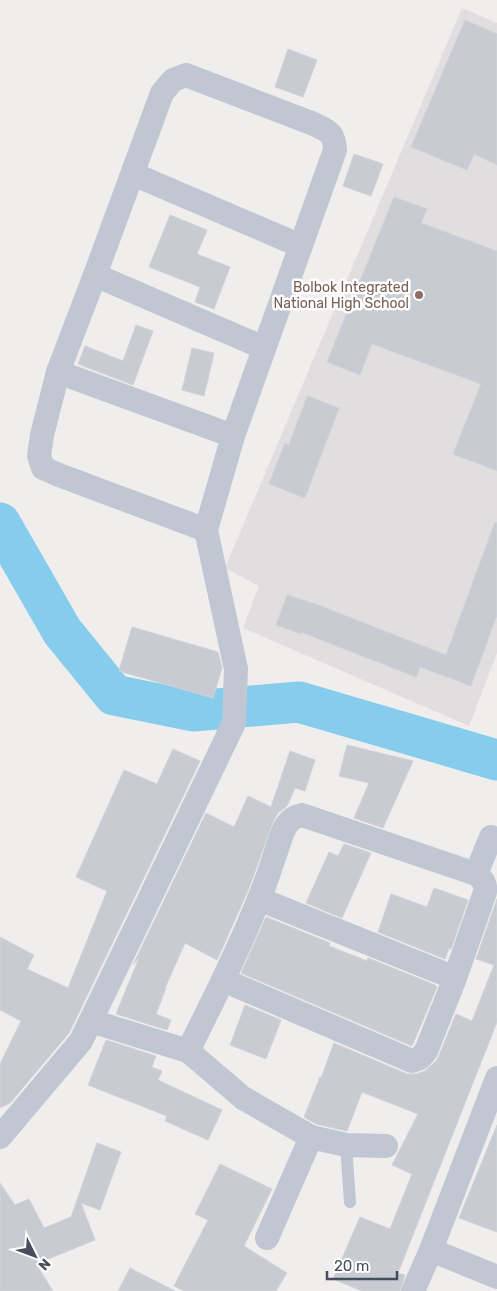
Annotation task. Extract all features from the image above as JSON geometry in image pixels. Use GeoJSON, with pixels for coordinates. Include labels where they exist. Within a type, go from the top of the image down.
{"type":"FeatureCollection","features":[{"type":"Feature","properties":{"kind":"street"},"geometry":{"type":"LineString","coordinates":[[0,1137],[81,1041],[234,723],[236,669],[206,530],[233,436],[335,150],[334,138],[329,132],[314,124],[186,75],[173,80],[162,93],[96,275],[58,372],[42,435],[39,456],[43,468],[206,530]]}},
{"type":"Feature","properties":{"kind":"street"},"geometry":{"type":"LineString","coordinates":[[133,174],[301,246]]}},
{"type":"Feature","properties":{"kind":"street"},"geometry":{"type":"LineString","coordinates":[[96,275],[264,348]]}},
{"type":"Feature","properties":{"kind":"street"},"geometry":{"type":"LineString","coordinates":[[58,372],[233,436]]}},
{"type":"Feature","properties":{"kind":"street"},"geometry":{"type":"LineString","coordinates":[[188,1051],[223,980],[259,899],[282,834],[288,822],[295,816],[302,815],[476,874],[486,885],[455,978],[426,1051],[420,1058],[412,1061],[223,980]]}},
{"type":"Feature","properties":{"kind":"street"},"geometry":{"type":"LineString","coordinates":[[476,874],[491,837]]}},
{"type":"Feature","properties":{"kind":"street"},"geometry":{"type":"LineString","coordinates":[[259,899],[455,978]]}},
{"type":"Feature","properties":{"kind":"street"},"geometry":{"type":"LineString","coordinates":[[91,1021],[188,1051],[243,1098],[311,1137],[346,1145],[386,1146]]}},
{"type":"Feature","properties":{"kind":"street"},"geometry":{"type":"LineString","coordinates":[[413,1291],[431,1250],[497,1078]]}},
{"type":"Feature","properties":{"kind":"street"},"geometry":{"type":"LineString","coordinates":[[267,1238],[311,1137]]}},
{"type":"Feature","properties":{"kind":"street"},"geometry":{"type":"LineString","coordinates":[[431,1250],[493,1276]]}},
{"type":"Feature","properties":{"kind":"lane"},"geometry":{"type":"LineString","coordinates":[[346,1145],[350,1202]]}},
{"type":"Feature","properties":{"kind":"shaded area","name":"Bolbok Integrated National High School"},"geometry":{"type":"Polygon","coordinates":[[[462,8],[497,23],[497,653],[469,726],[243,628],[259,586],[225,568],[462,8]]]}},
{"type":"Feature","properties":{"kind":"building"},"geometry":{"type":"Polygon","coordinates":[[[465,20],[497,34],[497,165],[474,154],[467,170],[411,147],[465,20]]]}},
{"type":"Feature","properties":{"kind":"building"},"geometry":{"type":"Polygon","coordinates":[[[288,49],[317,60],[303,97],[275,87],[288,49]]]}},
{"type":"Feature","properties":{"kind":"building"},"geometry":{"type":"Polygon","coordinates":[[[354,154],[383,164],[371,196],[343,186],[354,154]]]}},
{"type":"Feature","properties":{"kind":"building"},"geometry":{"type":"Polygon","coordinates":[[[394,197],[427,209],[421,223],[497,251],[497,471],[453,454],[481,384],[372,344],[360,375],[327,362],[394,197]]]}},
{"type":"Feature","properties":{"kind":"building"},"geometry":{"type":"Polygon","coordinates":[[[170,215],[207,230],[197,254],[230,267],[214,309],[195,302],[200,287],[149,267],[170,215]]]}},
{"type":"Feature","properties":{"kind":"building"},"geometry":{"type":"Polygon","coordinates":[[[136,325],[153,331],[133,385],[78,364],[85,346],[123,361],[136,325]]]}},
{"type":"Feature","properties":{"kind":"building"},"geometry":{"type":"Polygon","coordinates":[[[192,348],[214,353],[204,396],[182,390],[192,348]]]}},
{"type":"Feature","properties":{"kind":"building"},"geometry":{"type":"Polygon","coordinates":[[[307,396],[339,408],[305,498],[269,484],[285,443],[289,445],[307,396]]]}},
{"type":"Feature","properties":{"kind":"building"},"geometry":{"type":"Polygon","coordinates":[[[495,522],[497,523],[497,615],[471,686],[420,667],[416,677],[301,632],[301,634],[276,625],[287,595],[318,605],[446,655],[495,522]]]}},
{"type":"Feature","properties":{"kind":"building"},"geometry":{"type":"Polygon","coordinates":[[[132,627],[218,652],[222,668],[213,698],[119,671],[132,627]]]}},
{"type":"Feature","properties":{"kind":"building"},"geometry":{"type":"Polygon","coordinates":[[[347,745],[413,761],[383,828],[354,818],[369,783],[339,776],[347,745]]]}},
{"type":"Feature","properties":{"kind":"building"},"geometry":{"type":"Polygon","coordinates":[[[173,749],[200,761],[69,1033],[10,1103],[0,1108],[0,1064],[21,1021],[0,1010],[0,937],[34,955],[27,969],[68,988],[107,891],[76,877],[124,770],[157,784],[173,749]]]}},
{"type":"Feature","properties":{"kind":"building"},"geometry":{"type":"Polygon","coordinates":[[[290,751],[315,760],[305,791],[295,788],[287,806],[278,813],[273,822],[249,888],[217,960],[185,943],[156,1014],[171,1020],[167,1030],[116,1014],[139,958],[133,965],[206,813],[234,827],[248,796],[271,807],[290,751]]]}},
{"type":"Feature","properties":{"kind":"building"},"geometry":{"type":"Polygon","coordinates":[[[344,844],[371,853],[342,918],[306,903],[329,852],[338,856],[344,844]]]}},
{"type":"Feature","properties":{"kind":"building"},"geometry":{"type":"Polygon","coordinates":[[[434,888],[468,900],[451,949],[449,948],[445,959],[378,932],[391,894],[427,907],[434,888]]]}},
{"type":"Feature","properties":{"kind":"building"},"geometry":{"type":"Polygon","coordinates":[[[497,899],[497,1022],[398,1273],[405,1275],[400,1291],[362,1291],[333,1279],[360,1217],[390,1229],[412,1174],[392,1165],[418,1114],[362,1092],[347,1131],[316,1124],[304,1117],[334,1043],[407,1074],[416,1074],[425,1071],[437,1060],[456,1014],[472,1021],[494,965],[476,959],[497,899]]]}},
{"type":"Feature","properties":{"kind":"building"},"geometry":{"type":"Polygon","coordinates":[[[266,917],[330,943],[329,946],[367,961],[368,958],[435,985],[437,987],[412,1046],[241,973],[266,917]]]}},
{"type":"Feature","properties":{"kind":"building"},"geometry":{"type":"Polygon","coordinates":[[[245,1005],[281,1020],[266,1059],[230,1045],[245,1005]]]}},
{"type":"Feature","properties":{"kind":"building"},"geometry":{"type":"Polygon","coordinates":[[[106,1040],[156,1056],[152,1067],[162,1071],[158,1080],[222,1110],[208,1140],[165,1121],[167,1116],[88,1085],[106,1040]]]}},
{"type":"Feature","properties":{"kind":"building"},"geometry":{"type":"Polygon","coordinates":[[[497,1125],[497,1232],[459,1218],[497,1125]]]}},
{"type":"Feature","properties":{"kind":"building"},"geometry":{"type":"Polygon","coordinates":[[[97,1143],[121,1152],[100,1210],[81,1203],[95,1240],[36,1264],[53,1291],[0,1291],[0,1183],[15,1205],[29,1199],[44,1228],[71,1217],[97,1143]]]}},
{"type":"Feature","properties":{"kind":"building"},"geometry":{"type":"Polygon","coordinates":[[[220,1164],[272,1189],[244,1246],[287,1273],[276,1291],[184,1291],[174,1286],[208,1220],[195,1214],[220,1164]]]}},
{"type":"Feature","properties":{"kind":"building"},"geometry":{"type":"Polygon","coordinates":[[[130,1268],[175,1291],[118,1291],[130,1268]]]}},
{"type":"Feature","properties":{"kind":"waterway"},"geometry":{"type":"LineString","coordinates":[[0,523],[62,631],[114,695],[193,711],[299,702],[497,760]]}},
{"type":"Feature","properties":{"kind":"place","name":"Bolbok Integrated National High School"},"geometry":{"type":"Point","coordinates":[419,295]}}]}
